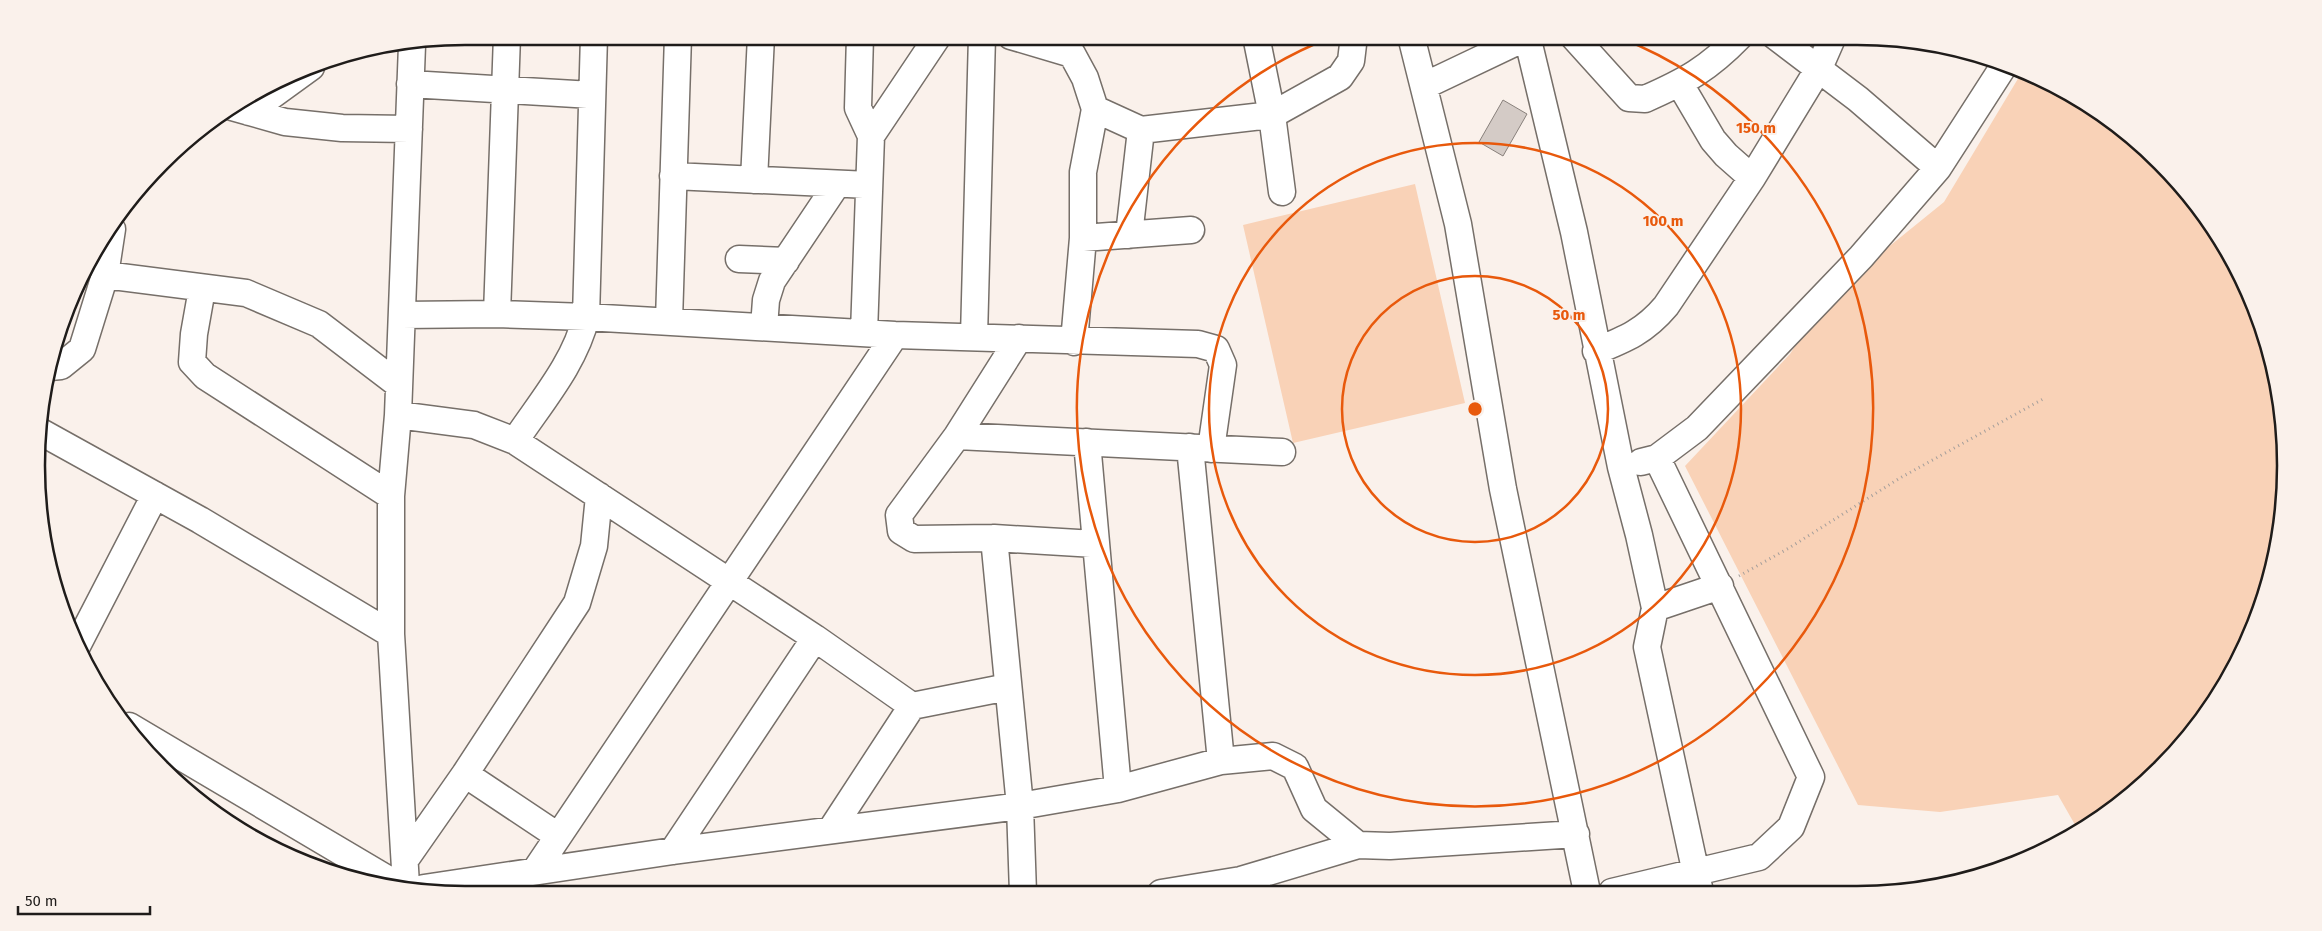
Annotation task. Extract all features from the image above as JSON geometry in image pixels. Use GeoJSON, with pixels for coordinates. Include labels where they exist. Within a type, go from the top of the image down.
{"type":"FeatureCollection","features":[{"type":"Feature","properties":{"kind":"street"},"geometry":{"type":"LineString","coordinates":[[497,314],[507,45]]}},
{"type":"Feature","properties":{"kind":"street"},"geometry":{"type":"LineString","coordinates":[[515,441],[573,352],[581,335],[586,317],[594,45]]}},
{"type":"Feature","properties":{"kind":"street"},"geometry":{"type":"LineString","coordinates":[[669,321],[678,45]]}},
{"type":"Feature","properties":{"kind":"street"},"geometry":{"type":"LineString","coordinates":[[754,180],[761,45]]}},
{"type":"Feature","properties":{"kind":"street"},"geometry":{"type":"LineString","coordinates":[[860,45],[858,108],[871,136],[864,333]]}},
{"type":"Feature","properties":{"kind":"street"},"geometry":{"type":"LineString","coordinates":[[871,136],[932,45]]}},
{"type":"Feature","properties":{"kind":"street"},"geometry":{"type":"LineString","coordinates":[[974,337],[982,45]]}},
{"type":"Feature","properties":{"kind":"street"},"geometry":{"type":"LineString","coordinates":[[1042,45],[1072,54],[1085,78],[1095,110],[1082,172],[1083,238],[1074,342]]}},
{"type":"Feature","properties":{"kind":"street"},"geometry":{"type":"LineString","coordinates":[[1258,45],[1272,115],[1282,192]]}},
{"type":"Feature","properties":{"kind":"street"},"geometry":{"type":"LineString","coordinates":[[1095,110],[1141,130],[1272,115],[1340,77],[1351,61],[1353,45]]}},
{"type":"Feature","properties":{"kind":"street"},"geometry":{"type":"LineString","coordinates":[[1413,45],[1458,224],[1503,488],[1576,834],[1585,886]]}},
{"type":"Feature","properties":{"kind":"street"},"geometry":{"type":"LineString","coordinates":[[1424,86],[1510,45]]}},
{"type":"Feature","properties":{"kind":"street"},"geometry":{"type":"LineString","coordinates":[[1529,45],[1574,232],[1596,350],[1621,467],[1639,535],[1655,608],[1647,647],[1698,882]]}},
{"type":"Feature","properties":{"kind":"street"},"geometry":{"type":"LineString","coordinates":[[1581,45],[1629,98],[1645,99],[1680,84],[1717,59],[1731,45]]}},
{"type":"Feature","properties":{"kind":"street"},"geometry":{"type":"LineString","coordinates":[[1787,45],[1858,99],[1938,168]]}},
{"type":"Feature","properties":{"kind":"street"},"geometry":{"type":"LineString","coordinates":[[1596,350],[1633,336],[1652,323],[1666,306],[1752,178],[1819,68],[1828,45]]}},
{"type":"Feature","properties":{"kind":"street"},"geometry":{"type":"LineString","coordinates":[[402,876],[391,634],[391,496],[398,415],[412,49]]}},
{"type":"Feature","properties":{"kind":"street"},"geometry":{"type":"LineString","coordinates":[[1621,467],[1658,458],[1697,428],[1861,257],[1938,168],[2001,71]]}},
{"type":"Feature","properties":{"kind":"street"},"geometry":{"type":"LineString","coordinates":[[410,84],[592,95]]}},
{"type":"Feature","properties":{"kind":"street"},"geometry":{"type":"LineString","coordinates":[[1680,84],[1706,131],[1726,155],[1752,178]]}},
{"type":"Feature","properties":{"kind":"street"},"geometry":{"type":"LineString","coordinates":[[244,108],[259,99]]}},
{"type":"Feature","properties":{"kind":"street"},"geometry":{"type":"LineString","coordinates":[[241,110],[285,122],[342,128],[409,129]]}},
{"type":"Feature","properties":{"kind":"street"},"geometry":{"type":"LineString","coordinates":[[1129,235],[1141,130]]}},
{"type":"Feature","properties":{"kind":"street"},"geometry":{"type":"LineString","coordinates":[[673,176],[869,185]]}},
{"type":"Feature","properties":{"kind":"street"},"geometry":{"type":"LineString","coordinates":[[764,327],[766,300],[772,281],[837,184]]}},
{"type":"Feature","properties":{"kind":"street"},"geometry":{"type":"LineString","coordinates":[[1083,238],[1191,230]]}},
{"type":"Feature","properties":{"kind":"street"},"geometry":{"type":"LineString","coordinates":[[57,366],[61,366],[82,349],[105,275],[110,241]]}},
{"type":"Feature","properties":{"kind":"street"},"geometry":{"type":"LineString","coordinates":[[739,259],[786,261]]}},
{"type":"Feature","properties":{"kind":"street"},"geometry":{"type":"LineString","coordinates":[[105,275],[202,289],[246,293],[319,324],[399,385]]}},
{"type":"Feature","properties":{"kind":"street"},"geometry":{"type":"LineString","coordinates":[[202,289],[194,334],[192,362],[206,376],[391,496]]}},
{"type":"Feature","properties":{"kind":"street"},"geometry":{"type":"LineString","coordinates":[[402,315],[497,314],[586,317],[895,335],[1019,338],[1074,342],[1198,344],[1216,349],[1223,365],[1200,448],[1221,761]]}},
{"type":"Feature","properties":{"kind":"street"},"geometry":{"type":"LineString","coordinates":[[535,871],[895,335]]}},
{"type":"Feature","properties":{"kind":"street"},"geometry":{"type":"LineString","coordinates":[[1019,338],[957,436],[899,515],[901,531],[914,539],[994,538],[1095,544]]}},
{"type":"Feature","properties":{"kind":"street"},"geometry":{"type":"LineString","coordinates":[[398,415],[474,425],[515,441],[729,580],[912,706]]}},
{"type":"Feature","properties":{"kind":"street"},"geometry":{"type":"LineString","coordinates":[[46,435],[154,495],[391,634]]}},
{"type":"Feature","properties":{"kind":"street"},"geometry":{"type":"LineString","coordinates":[[957,436],[1282,452]]}},
{"type":"Feature","properties":{"kind":"street"},"geometry":{"type":"LineString","coordinates":[[1087,442],[1118,789]]}},
{"type":"Feature","properties":{"kind":"street"},"geometry":{"type":"LineString","coordinates":[[1658,458],[1812,777],[1791,827],[1759,857],[1698,882],[1664,886]]}},
{"type":"Feature","properties":{"kind":"street"},"geometry":{"type":"LineString","coordinates":[[82,637],[154,495]]}},
{"type":"Feature","properties":{"kind":"street"},"geometry":{"type":"LineString","coordinates":[[402,876],[465,774],[577,603],[594,546],[599,496]]}},
{"type":"Feature","properties":{"kind":"street"},"geometry":{"type":"LineString","coordinates":[[994,538],[1020,806],[1023,886]]}},
{"type":"Feature","properties":{"kind":"street"},"geometry":{"type":"LineString","coordinates":[[1655,608],[1720,586]]}},
{"type":"Feature","properties":{"kind":"street"},"geometry":{"type":"LineString","coordinates":[[673,851],[815,638]]}},
{"type":"Feature","properties":{"kind":"street"},"geometry":{"type":"LineString","coordinates":[[830,830],[912,706],[1008,686]]}},
{"type":"Feature","properties":{"kind":"street"},"geometry":{"type":"LineString","coordinates":[[140,732],[402,876]]}},
{"type":"Feature","properties":{"kind":"street"},"geometry":{"type":"LineString","coordinates":[[443,885],[673,851],[1020,806],[1118,789],[1221,761],[1273,756],[1294,767],[1314,808],[1358,845]]}},
{"type":"Feature","properties":{"kind":"street"},"geometry":{"type":"LineString","coordinates":[[465,774],[558,836]]}},
{"type":"Feature","properties":{"kind":"street"},"geometry":{"type":"LineString","coordinates":[[1205,886],[1241,880],[1358,845],[1390,846],[1576,834]]}},
{"type":"Feature","properties":{"kind":"path"},"geometry":{"type":"LineString","coordinates":[[1720,586],[1789,548],[1900,478],[2043,400]]}},
{"type":"Feature","properties":{"kind":"shaded area"},"geometry":{"type":"Polygon","coordinates":[[[2019,78],[2067,101],[2134,149],[2173,188],[2206,232],[2221,255],[2245,305],[2255,330],[2269,383],[2276,438],[2276,493],[2269,548],[2263,574],[2245,626],[2221,676],[2173,743],[2134,782],[2075,825],[2058,795],[1940,812],[1858,805],[1685,466],[1790,354],[1828,296],[1944,202],[2019,78]]]}},
{"type":"Feature","properties":{"kind":"shaded area"},"geometry":{"type":"Polygon","coordinates":[[[1415,184],[1465,403],[1293,443],[1243,225],[1415,184]]]}},
{"type":"Feature","properties":{"kind":"building"},"geometry":{"type":"Polygon","coordinates":[[[1503,100],[1527,114],[1503,156],[1479,142],[1503,100]]]}}]}
